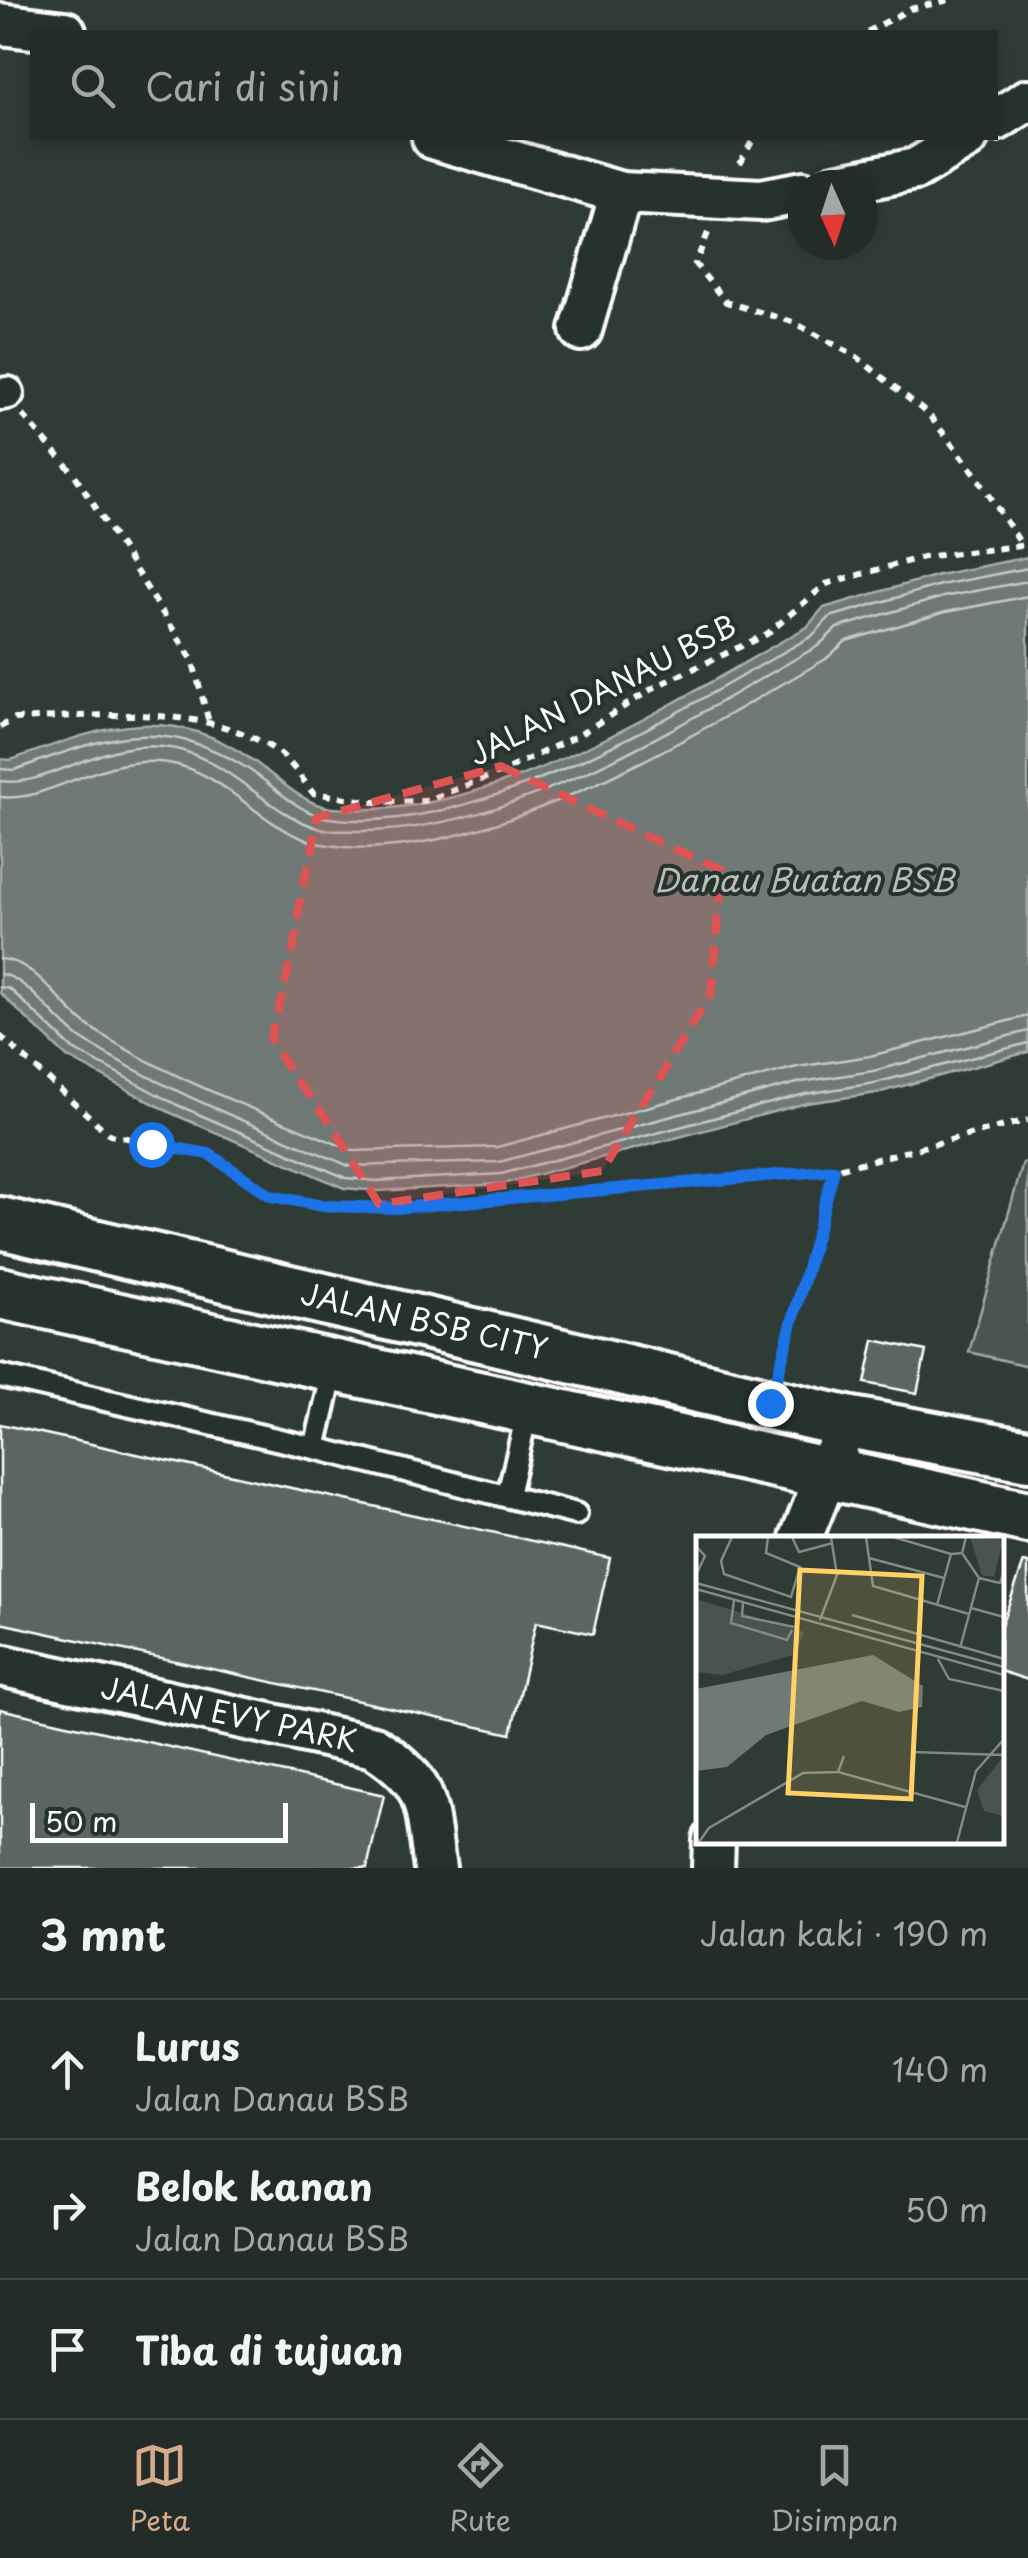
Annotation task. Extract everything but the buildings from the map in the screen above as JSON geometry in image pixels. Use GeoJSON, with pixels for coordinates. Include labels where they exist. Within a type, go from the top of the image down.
{"type":"FeatureCollection","features":[{"type":"Feature","properties":{"kind":"street"},"geometry":{"type":"LineString","coordinates":[[0,24],[49,30]]}},
{"type":"Feature","properties":{"kind":"street"},"geometry":{"type":"LineString","coordinates":[[998,119],[1028,100]]}},
{"type":"Feature","properties":{"kind":"street"},"geometry":{"type":"LineString","coordinates":[[440,140],[621,192],[762,200],[788,195]]}},
{"type":"Feature","properties":{"kind":"street"},"geometry":{"type":"LineString","coordinates":[[878,176],[916,168],[964,140]]}},
{"type":"Feature","properties":{"kind":"street"},"geometry":{"type":"LineString","coordinates":[[581,330],[621,192]]}},
{"type":"Feature","properties":{"kind":"street","name":"JALAN BSB CITY"},"geometry":{"type":"LineString","coordinates":[[0,1223],[848,1422],[1027,1453]]}},
{"type":"Feature","properties":{"kind":"street","name":"JALAN BSB CITY"},"geometry":{"type":"LineString","coordinates":[[1,1296],[335,1364],[1028,1517]]}},
{"type":"Feature","properties":{"kind":"street"},"geometry":{"type":"LineString","coordinates":[[802,1536],[848,1422]]}},
{"type":"Feature","properties":{"kind":"street","name":"JALAN EVY PARK"},"geometry":{"type":"LineString","coordinates":[[0,1665],[374,1746],[407,1768],[423,1791],[436,1868]]}},
{"type":"Feature","properties":{"kind":"street"},"geometry":{"type":"LineString","coordinates":[[713,1868],[714,1843]]}},
{"type":"Feature","properties":{"kind":"lane"},"geometry":{"type":"LineString","coordinates":[[315,1448],[335,1364]]}},
{"type":"Feature","properties":{"kind":"lane"},"geometry":{"type":"LineString","coordinates":[[0,1376],[315,1448],[576,1514]]}},
{"type":"Feature","properties":{"kind":"lane"},"geometry":{"type":"LineString","coordinates":[[508,1495],[529,1407]]}},
{"type":"Feature","properties":{"kind":"path"},"geometry":{"type":"LineString","coordinates":[[871,30],[910,9],[949,0]]}},
{"type":"Feature","properties":{"kind":"path","name":"JALAN DANAU BSB"},"geometry":{"type":"LineString","coordinates":[[0,728],[15,719],[148,714],[209,722],[279,752],[314,793],[373,802],[426,801],[499,774],[563,743],[655,687],[768,634],[826,584],[923,557],[1025,546],[929,415],[841,348],[793,322],[726,302],[695,264],[753,140]]}},
{"type":"Feature","properties":{"kind":"path"},"geometry":{"type":"LineString","coordinates":[[4,394],[75,475],[192,659],[209,722]]}},
{"type":"Feature","properties":{"kind":"path"},"geometry":{"type":"LineString","coordinates":[[0,1036],[110,1135],[209,1154],[271,1196],[323,1206],[396,1208],[834,1170],[1028,1120]]}},
{"type":"Feature","properties":{"kind":"path"},"geometry":{"type":"LineString","coordinates":[[770,1403],[834,1170]]}},
{"type":"Feature","properties":{"kind":"highlighted area"},"geometry":{"type":"Polygon","coordinates":[[[501,766],[721,870],[710,996],[602,1171],[379,1204],[273,1038],[316,818],[501,766]]]}},
{"type":"Feature","properties":{"kind":"shaded area"},"geometry":{"type":"Polygon","coordinates":[[[1028,1161],[1028,1366],[969,1352],[1023,1163],[1028,1161]]]}},
{"type":"Feature","properties":{"kind":"water","name":"Danau Buatan BSB"},"geometry":{"type":"Polygon","coordinates":[[[1028,557],[1028,1052],[877,1093],[807,1103],[502,1184],[378,1191],[344,1188],[171,1113],[67,1057],[0,993],[0,759],[11,760],[105,730],[163,725],[223,743],[322,806],[392,808],[454,797],[517,777],[640,721],[807,627],[823,608],[938,575],[1028,557]]]}},
{"type":"Feature","properties":{"kind":"route"},"geometry":{"type":"LineString","coordinates":[[151,1144],[209,1154],[271,1196],[323,1206],[396,1208],[545,1193],[640,1190],[834,1170],[770,1403]]}}]}
